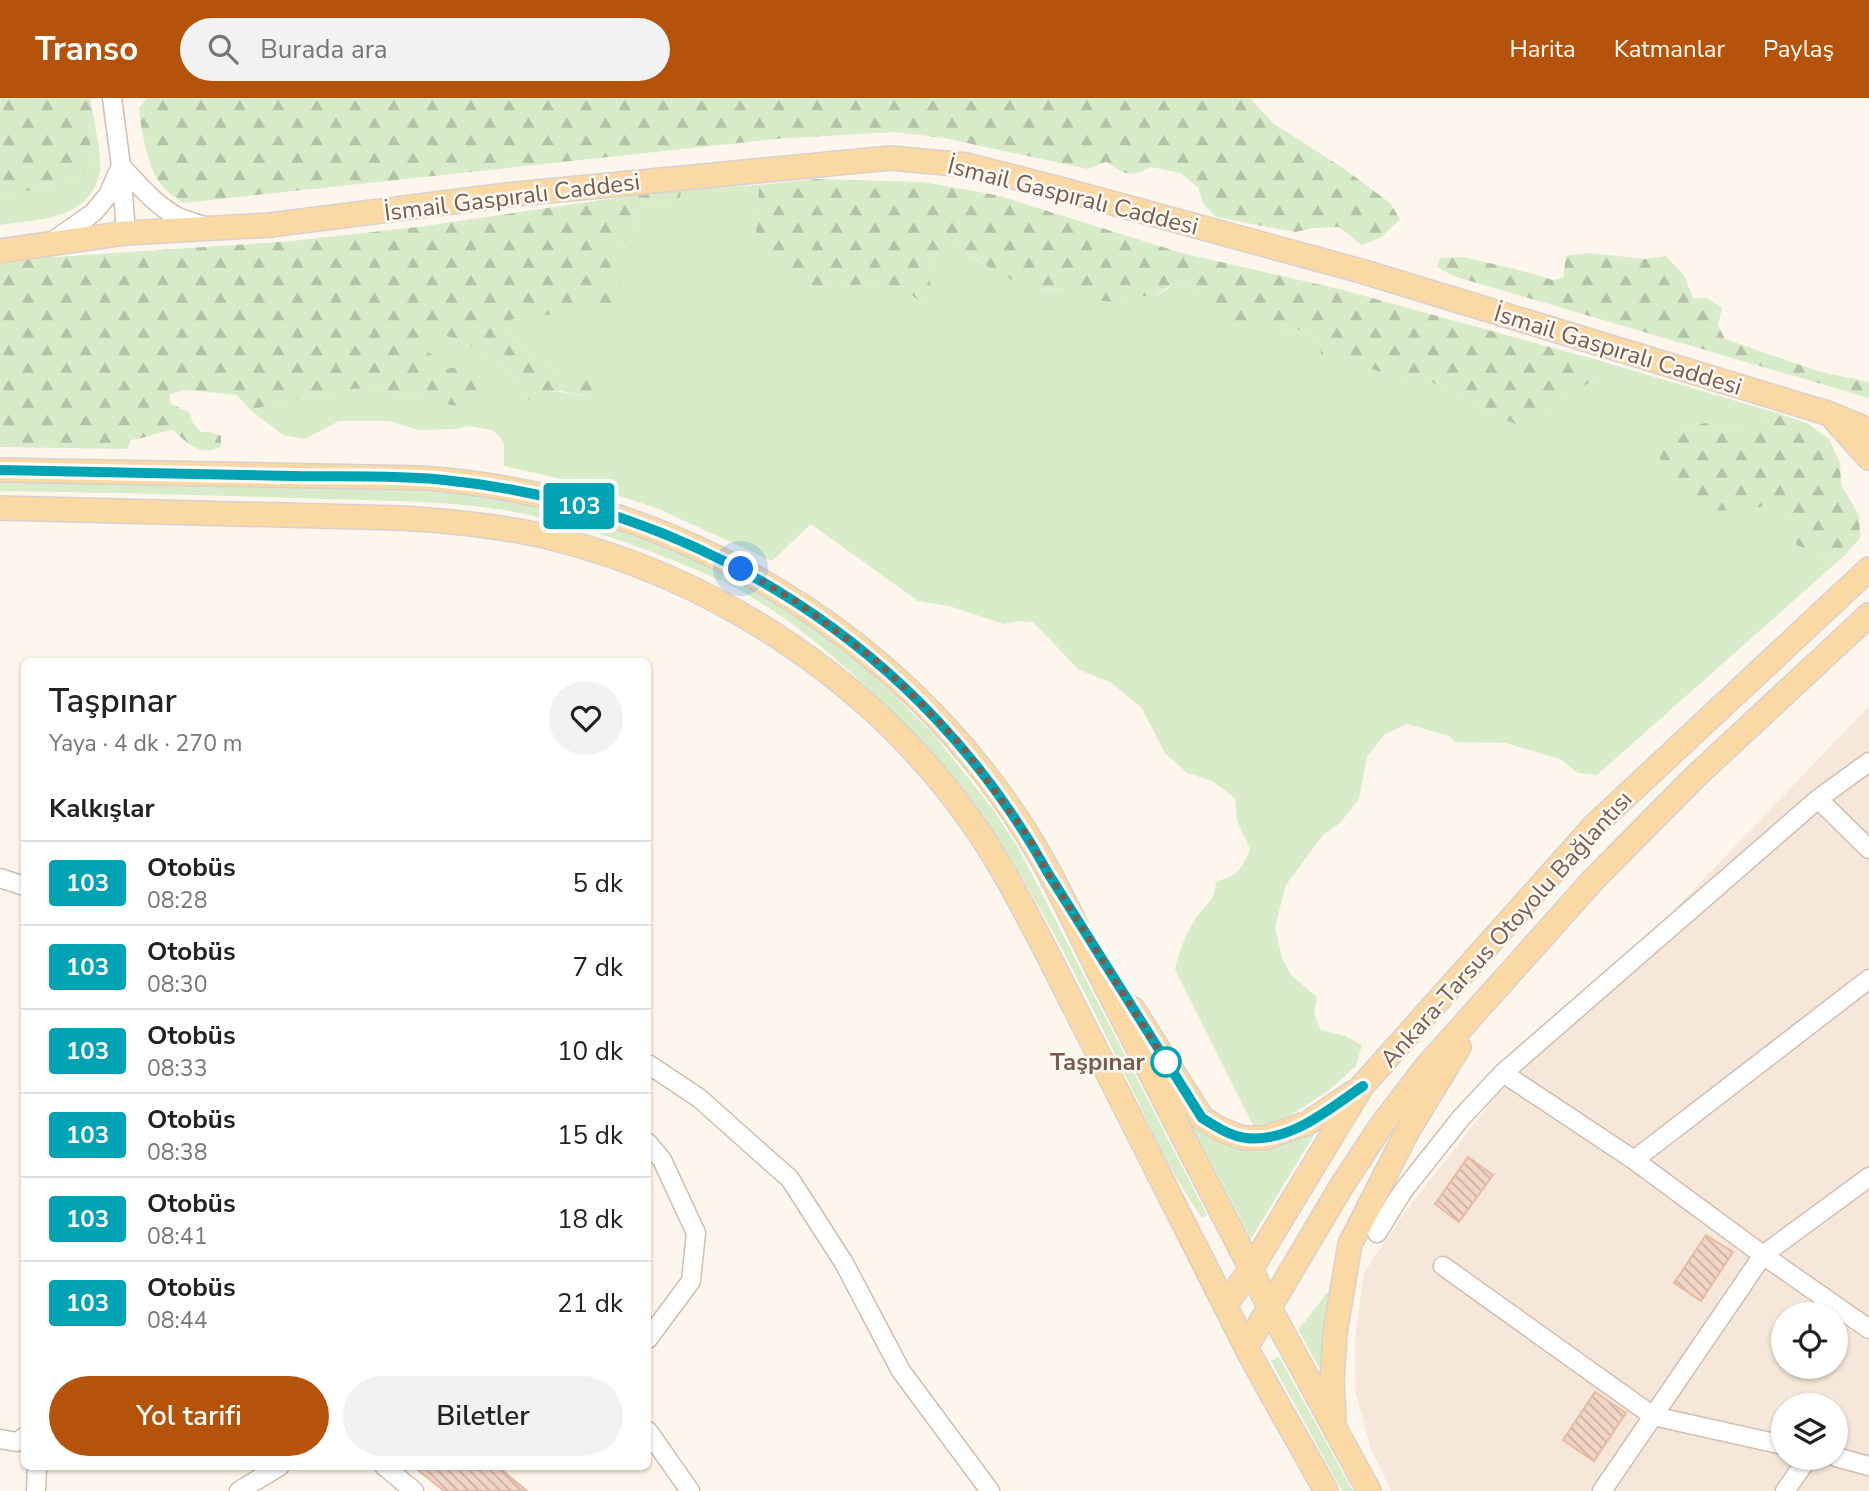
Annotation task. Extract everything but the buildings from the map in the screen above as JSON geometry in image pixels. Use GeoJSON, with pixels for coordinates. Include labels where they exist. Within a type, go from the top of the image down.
{"type":"FeatureCollection","features":[{"type":"Feature","properties":{"kind":"main road","name":"İsmail Gaspıralı Caddesi"},"geometry":{"type":"LineString","coordinates":[[0,251],[127,233],[270,225],[507,195],[848,161],[890,158],[967,165],[1361,271],[1830,414],[1869,430]]}},
{"type":"Feature","properties":{"kind":"main road"},"geometry":{"type":"LineString","coordinates":[[1830,414],[1869,458]]}},
{"type":"Feature","properties":{"kind":"main road"},"geometry":{"type":"LineString","coordinates":[[0,470],[443,480],[519,491],[618,517],[710,553],[797,602],[873,658],[962,746],[1027,835],[1269,1307],[1369,1491]]}},
{"type":"Feature","properties":{"kind":"main road"},"geometry":{"type":"LineString","coordinates":[[0,508],[399,518],[447,521],[555,539],[655,572],[688,587],[774,635],[830,673],[881,718],[938,779],[976,828],[1016,894],[1246,1347],[1326,1491]]}},
{"type":"Feature","properties":{"kind":"main road","name":"Ankara-Tarsus Otoyolu Bağlantısı"},"geometry":{"type":"LineString","coordinates":[[1226,1304],[1251,1269],[1363,1086],[1595,825],[1869,569]]}},
{"type":"Feature","properties":{"kind":"main road","name":"Ankara-Tarsus Otoyolu Bağlantısı"},"geometry":{"type":"LineString","coordinates":[[1246,1347],[1341,1187],[1381,1126],[1427,1066],[1594,879],[1695,778],[1869,615]]}},
{"type":"Feature","properties":{"kind":"main road"},"geometry":{"type":"LineString","coordinates":[[1048,873],[1202,1118],[1243,1138],[1264,1138],[1308,1123],[1363,1086]]}},
{"type":"Feature","properties":{"kind":"main road"},"geometry":{"type":"LineString","coordinates":[[1335,1427],[1332,1381],[1335,1333],[1350,1244],[1407,1132],[1489,996]]}},
{"type":"Feature","properties":{"kind":"street"},"geometry":{"type":"LineString","coordinates":[[112,98],[127,233]]}},
{"type":"Feature","properties":{"kind":"street"},"geometry":{"type":"LineString","coordinates":[[121,166],[149,196],[165,208],[210,228]]}},
{"type":"Feature","properties":{"kind":"street"},"geometry":{"type":"LineString","coordinates":[[50,243],[93,213],[108,195],[121,166]]}},
{"type":"Feature","properties":{"kind":"street"},"geometry":{"type":"LineString","coordinates":[[1377,1233],[1403,1191],[1461,1118],[1503,1073],[1818,799],[1869,762]]}},
{"type":"Feature","properties":{"kind":"street"},"geometry":{"type":"LineString","coordinates":[[1818,799],[1869,849]]}},
{"type":"Feature","properties":{"kind":"street"},"geometry":{"type":"LineString","coordinates":[[0,878],[21,885]]}},
{"type":"Feature","properties":{"kind":"street"},"geometry":{"type":"LineString","coordinates":[[1634,1160],[1869,979]]}},
{"type":"Feature","properties":{"kind":"street"},"geometry":{"type":"LineString","coordinates":[[651,1066],[699,1098],[790,1179],[844,1263],[901,1371],[990,1491]]}},
{"type":"Feature","properties":{"kind":"street"},"geometry":{"type":"LineString","coordinates":[[1503,1073],[1634,1160],[1869,1329]]}},
{"type":"Feature","properties":{"kind":"street"},"geometry":{"type":"LineString","coordinates":[[651,1147],[662,1160],[696,1233],[691,1280],[651,1335]]}},
{"type":"Feature","properties":{"kind":"street"},"geometry":{"type":"LineString","coordinates":[[1602,1491],[1763,1255],[1869,1177]]}},
{"type":"Feature","properties":{"kind":"street"},"geometry":{"type":"LineString","coordinates":[[1443,1266],[1653,1416],[1771,1442]]}},
{"type":"Feature","properties":{"kind":"street"},"geometry":{"type":"LineString","coordinates":[[651,1435],[690,1491]]}},
{"type":"Feature","properties":{"kind":"street"},"geometry":{"type":"LineString","coordinates":[[0,1439],[17,1442],[21,1439]]}},
{"type":"Feature","properties":{"kind":"street"},"geometry":{"type":"LineString","coordinates":[[1848,1460],[1869,1466]]}},
{"type":"Feature","properties":{"kind":"street"},"geometry":{"type":"LineString","coordinates":[[36,1491],[37,1470]]}},
{"type":"Feature","properties":{"kind":"street"},"geometry":{"type":"LineString","coordinates":[[239,1491],[273,1470]]}},
{"type":"Feature","properties":{"kind":"street"},"geometry":{"type":"LineString","coordinates":[[389,1470],[414,1491]]}},
{"type":"Feature","properties":{"kind":"street"},"geometry":{"type":"LineString","coordinates":[[1785,1491],[1800,1470]]}},
{"type":"Feature","properties":{"kind":"shaded area"},"geometry":{"type":"Polygon","coordinates":[[[1869,706],[1869,1491],[1391,1491],[1371,1449],[1355,1391],[1355,1338],[1364,1273],[1402,1216],[1496,1096],[1869,706]]]}},
{"type":"Feature","properties":{"kind":"green space"},"geometry":{"type":"Polygon","coordinates":[[[0,98],[90,98],[95,124],[92,129],[88,168],[78,180],[0,195],[0,98]]]}},
{"type":"Feature","properties":{"kind":"green space"},"geometry":{"type":"Polygon","coordinates":[[[147,98],[1250,98],[1274,124],[1343,168],[1390,203],[1400,219],[1382,237],[1362,245],[1339,227],[1295,232],[1216,217],[1204,205],[1198,187],[1180,173],[1151,167],[1128,174],[1106,162],[1088,169],[944,138],[894,132],[775,139],[183,203],[163,187],[154,174],[139,108],[147,98]]]}},
{"type":"Feature","properties":{"kind":"green space"},"geometry":{"type":"Polygon","coordinates":[[[95,124],[100,168],[96,185],[87,198],[63,214],[0,225],[0,195],[78,180],[88,168],[92,129],[95,124]]]}},
{"type":"Feature","properties":{"kind":"green space"},"geometry":{"type":"Polygon","coordinates":[[[815,179],[923,182],[996,195],[1182,253],[1339,289],[1601,361],[1601,376],[1559,397],[1539,420],[1523,427],[1495,416],[1421,375],[1398,377],[1321,354],[1320,342],[1308,329],[1276,332],[1234,322],[1203,299],[1192,286],[1175,282],[1153,297],[1135,295],[1114,302],[1081,299],[1066,288],[1032,287],[1008,278],[955,244],[934,255],[928,275],[934,298],[919,301],[903,287],[873,284],[817,287],[783,271],[756,235],[759,185],[815,179]]]}},
{"type":"Feature","properties":{"kind":"green space"},"geometry":{"type":"Polygon","coordinates":[[[759,185],[756,235],[817,287],[873,284],[904,287],[919,301],[933,298],[928,275],[934,255],[955,244],[980,262],[1045,290],[1066,288],[1114,302],[1135,295],[1153,297],[1175,282],[1192,286],[1203,299],[1276,332],[1308,329],[1320,342],[1322,354],[1398,377],[1421,375],[1495,416],[1539,420],[1559,397],[1601,376],[1601,361],[1783,415],[1761,423],[1736,427],[1704,423],[1675,433],[1655,444],[1752,509],[1779,502],[1817,553],[1845,555],[1597,775],[1578,773],[1560,759],[1506,743],[1455,742],[1449,736],[1407,724],[1385,734],[1367,757],[1359,799],[1340,823],[1323,835],[1286,885],[1275,927],[1282,958],[1291,975],[1317,997],[1314,1013],[1321,1030],[1345,1036],[1362,1045],[1356,1066],[1328,1091],[1274,1126],[1254,1127],[1175,969],[1187,934],[1211,900],[1216,881],[1238,871],[1250,849],[1237,821],[1235,798],[1212,781],[1187,773],[1165,753],[1141,707],[1110,682],[1079,670],[1033,622],[1004,624],[949,606],[918,601],[811,524],[772,561],[656,508],[580,483],[504,466],[504,444],[492,430],[469,426],[419,430],[389,421],[339,421],[305,439],[283,435],[250,410],[349,389],[367,388],[405,395],[422,392],[450,368],[439,374],[432,371],[432,365],[422,348],[424,337],[442,335],[460,340],[509,371],[530,401],[541,391],[568,393],[595,400],[581,370],[574,379],[565,378],[514,340],[506,325],[512,319],[619,286],[613,276],[614,248],[637,231],[632,219],[643,207],[670,203],[677,189],[759,185]]]}},
{"type":"Feature","properties":{"kind":"green space"},"geometry":{"type":"Polygon","coordinates":[[[677,189],[681,193],[679,202],[652,204],[640,209],[632,219],[637,231],[636,241],[623,241],[614,248],[615,277],[628,291],[626,300],[620,306],[512,319],[506,325],[514,340],[565,378],[574,378],[581,370],[591,367],[603,380],[606,397],[595,400],[561,391],[541,391],[539,403],[530,401],[509,371],[460,340],[442,335],[424,338],[422,348],[434,356],[433,371],[439,373],[450,368],[468,368],[483,382],[485,393],[471,404],[458,406],[431,402],[421,392],[406,395],[367,388],[301,398],[250,410],[237,395],[187,390],[170,394],[170,403],[190,413],[193,423],[201,432],[212,432],[221,436],[221,447],[200,450],[173,430],[131,440],[127,449],[0,447],[0,263],[25,259],[292,241],[418,227],[677,189]]]}},
{"type":"Feature","properties":{"kind":"green space"},"geometry":{"type":"Polygon","coordinates":[[[1590,253],[1645,259],[1666,256],[1684,275],[1693,298],[1707,298],[1722,308],[1718,325],[1725,339],[1821,372],[1869,382],[1869,398],[1453,276],[1437,267],[1440,258],[1463,257],[1553,280],[1563,278],[1566,256],[1590,253]]]}},
{"type":"Feature","properties":{"kind":"green space"},"geometry":{"type":"Polygon","coordinates":[[[1783,415],[1807,423],[1829,439],[1840,463],[1841,485],[1859,515],[1860,538],[1845,555],[1817,553],[1796,545],[1794,522],[1779,502],[1752,509],[1712,511],[1683,491],[1661,460],[1655,443],[1704,423],[1736,427],[1761,423],[1783,415]]]}},
{"type":"Feature","properties":{"kind":"green space"},"geometry":{"type":"Polygon","coordinates":[[[0,480],[345,488],[476,494],[550,507],[641,534],[746,581],[846,651],[892,693],[933,734],[993,809],[1021,853],[1207,1215],[1202,1218],[1183,1190],[1079,982],[987,822],[948,771],[860,681],[801,631],[753,598],[705,574],[634,545],[570,525],[504,510],[400,501],[0,491],[0,480]]]}},
{"type":"Feature","properties":{"kind":"green space"},"geometry":{"type":"Polygon","coordinates":[[[1181,1104],[1260,1147],[1290,1142],[1317,1130],[1251,1239],[1181,1104]]]}},
{"type":"Feature","properties":{"kind":"green space"},"geometry":{"type":"Polygon","coordinates":[[[1334,1284],[1325,1378],[1298,1330],[1334,1284]]]}},
{"type":"Feature","properties":{"kind":"green space"},"geometry":{"type":"Polygon","coordinates":[[[1279,1357],[1353,1491],[1342,1491],[1271,1361],[1279,1357]]]}},
{"type":"Feature","properties":{"kind":"bus line","name":"103"},"geometry":{"type":"LineString","coordinates":[[0,470],[443,480],[519,491],[618,517],[710,553],[797,602],[873,658],[934,715],[962,746],[1011,810],[1202,1118],[1243,1138],[1264,1138],[1308,1123],[1363,1086]]}},
{"type":"Feature","properties":{"kind":"place","name":"Taşpınar"},"geometry":{"type":"Point","coordinates":[1166,1062]}},
{"type":"Feature","properties":{"kind":"route"},"geometry":{"type":"LineString","coordinates":[[741,569],[797,602],[873,658],[934,715],[962,746],[1011,810],[1166,1062]]}}]}
